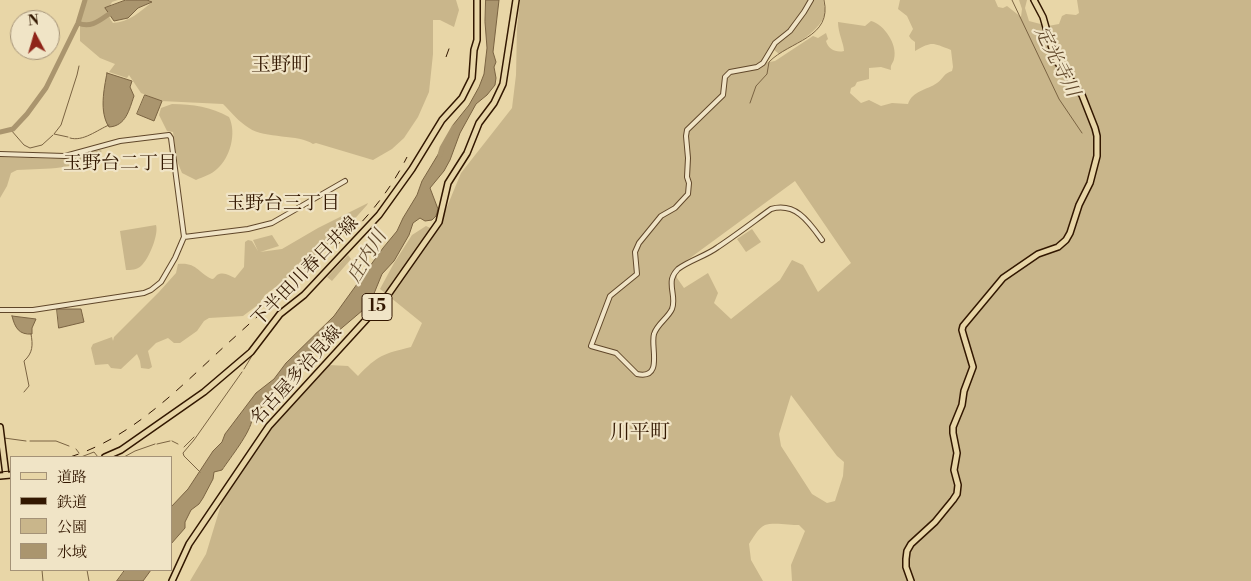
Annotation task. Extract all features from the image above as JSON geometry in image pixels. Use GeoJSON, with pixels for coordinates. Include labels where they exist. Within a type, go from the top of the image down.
{"type":"FeatureCollection","features":[{"type":"Feature","properties":{"kind":"main road","name":"下半田川春日井線"},"geometry":{"type":"LineString","coordinates":[[107,456],[121,450],[204,392],[251,352],[280,314],[304,296],[379,215],[412,169],[442,120],[462,98],[472,78],[476,40],[477,0]]}},
{"type":"Feature","properties":{"kind":"main road","name":"名古屋多治見線"},"geometry":{"type":"LineString","coordinates":[[172,581],[189,544],[269,426],[385,299],[439,222],[448,183],[468,152],[476,129],[494,103],[502,84],[516,0]]}},
{"type":"Feature","properties":{"kind":"main road"},"geometry":{"type":"LineString","coordinates":[[911,581],[906,567],[907,551],[911,544],[941,515],[957,494],[958,485],[954,470],[957,453],[952,434],[953,426],[962,405],[964,391],[973,367],[962,330],[1003,278],[1038,254],[1058,247],[1066,240],[1079,205],[1090,183],[1097,156],[1097,136],[1082,95],[1058,63],[1050,44],[1041,12],[1034,0]]}},
{"type":"Feature","properties":{"kind":"main road"},"geometry":{"type":"LineString","coordinates":[[0,427],[9,475],[0,476]]}},
{"type":"Feature","properties":{"kind":"street"},"geometry":{"type":"LineString","coordinates":[[810,0],[790,31],[775,43],[763,63],[757,67],[730,72],[725,76],[723,95],[687,130],[688,194],[675,208],[661,216],[639,243],[636,252],[637,274],[610,296],[591,346],[616,353],[637,374],[650,372],[656,358],[653,339],[655,332],[672,309],[674,296],[672,278],[676,271],[717,248],[771,209],[785,208],[798,212],[822,240]]}},
{"type":"Feature","properties":{"kind":"street"},"geometry":{"type":"LineString","coordinates":[[0,154],[65,156],[120,142],[169,136],[171,138],[184,237],[175,258],[161,282],[144,293],[33,310],[0,310]]}},
{"type":"Feature","properties":{"kind":"street"},"geometry":{"type":"LineString","coordinates":[[184,237],[272,223],[344,181]]}},
{"type":"Feature","properties":{"kind":"green space"},"geometry":{"type":"Polygon","coordinates":[[[86,0],[118,0],[112,2],[109,10],[113,23],[124,21],[134,16],[152,2],[149,0],[456,0],[459,10],[454,27],[440,20],[433,20],[433,54],[429,92],[418,117],[404,138],[392,149],[373,160],[316,143],[264,134],[242,123],[223,104],[161,101],[141,93],[129,75],[127,78],[109,72],[115,64],[100,58],[80,41],[80,22],[86,0]]]}},
{"type":"Feature","properties":{"kind":"green space"},"geometry":{"type":"Polygon","coordinates":[[[520,0],[808,0],[804,11],[795,19],[789,30],[772,42],[762,59],[764,63],[775,61],[813,36],[818,38],[826,33],[828,39],[826,41],[830,48],[844,51],[838,22],[865,26],[871,21],[881,26],[889,36],[895,53],[894,61],[891,70],[881,67],[869,68],[869,79],[857,82],[851,88],[850,93],[861,103],[869,100],[881,106],[892,103],[908,104],[913,96],[937,83],[947,73],[952,71],[953,67],[951,50],[929,44],[915,51],[915,42],[909,36],[913,29],[907,16],[898,9],[900,0],[995,0],[998,7],[1003,8],[1007,6],[1021,17],[1022,9],[1019,0],[1027,0],[1025,8],[1029,21],[1048,26],[1059,24],[1062,16],[1066,14],[1076,15],[1079,13],[1077,0],[1251,0],[1251,581],[792,581],[791,565],[805,531],[799,525],[768,524],[762,526],[749,544],[751,560],[763,581],[190,581],[206,554],[223,498],[260,442],[307,388],[329,365],[348,366],[358,376],[376,359],[411,347],[422,323],[380,289],[412,235],[426,226],[437,231],[461,173],[512,108],[516,75],[517,28],[520,0]],[[795,181],[675,269],[677,278],[684,288],[708,273],[718,293],[714,303],[731,319],[780,280],[792,260],[803,265],[818,292],[851,263],[795,181]],[[791,395],[779,434],[781,446],[812,494],[827,503],[835,501],[843,476],[844,462],[837,456],[791,395]]]}},
{"type":"Feature","properties":{"kind":"green space"},"geometry":{"type":"Polygon","coordinates":[[[812,0],[823,0],[825,12],[823,19],[806,37],[779,54],[773,49],[807,12],[812,0]]]}},
{"type":"Feature","properties":{"kind":"green space"},"geometry":{"type":"Polygon","coordinates":[[[172,104],[209,108],[229,117],[231,123],[231,145],[222,164],[215,171],[196,180],[182,173],[177,161],[173,132],[167,131],[159,115],[161,108],[172,104]]]}},
{"type":"Feature","properties":{"kind":"green space"},"geometry":{"type":"Polygon","coordinates":[[[102,151],[93,157],[72,165],[17,170],[11,173],[7,186],[0,198],[0,157],[62,159],[102,151]]]}},
{"type":"Feature","properties":{"kind":"green space"},"geometry":{"type":"Polygon","coordinates":[[[368,203],[342,233],[305,265],[265,295],[259,304],[243,316],[209,318],[204,321],[197,331],[180,343],[174,343],[168,338],[156,343],[148,351],[152,367],[149,369],[141,368],[137,354],[121,369],[111,368],[108,364],[95,365],[91,348],[93,344],[112,337],[113,341],[114,337],[176,273],[178,264],[193,266],[212,279],[222,274],[235,278],[244,267],[245,242],[248,240],[252,241],[258,251],[253,240],[272,235],[279,246],[260,252],[282,249],[318,228],[368,203]]]}},
{"type":"Feature","properties":{"kind":"green space"},"geometry":{"type":"Polygon","coordinates":[[[156,225],[155,240],[144,263],[138,268],[126,270],[120,231],[156,225]]]}},
{"type":"Feature","properties":{"kind":"green space"},"geometry":{"type":"Polygon","coordinates":[[[752,229],[761,242],[746,252],[737,239],[752,229]]]}},
{"type":"Feature","properties":{"kind":"green space"},"geometry":{"type":"Polygon","coordinates":[[[348,255],[351,259],[332,281],[327,277],[348,255]]]}},
{"type":"Feature","properties":{"kind":"water"},"geometry":{"type":"Polygon","coordinates":[[[126,0],[147,0],[152,2],[138,8],[128,18],[114,21],[105,8],[126,0]]]}},
{"type":"Feature","properties":{"kind":"water","name":"庄内川"},"geometry":{"type":"Polygon","coordinates":[[[486,0],[499,0],[493,52],[496,62],[494,67],[495,85],[476,104],[460,133],[444,171],[430,188],[438,209],[436,216],[432,220],[425,221],[420,218],[413,223],[409,235],[394,261],[382,274],[373,296],[364,304],[363,310],[330,338],[320,342],[299,374],[295,375],[284,387],[267,398],[265,405],[258,410],[258,415],[252,419],[240,445],[222,470],[214,472],[213,479],[203,498],[191,510],[185,522],[185,528],[172,543],[172,506],[188,489],[213,451],[222,442],[225,434],[256,393],[274,379],[286,363],[334,316],[397,231],[417,195],[422,181],[448,138],[453,125],[469,105],[479,87],[484,74],[487,48],[486,0]]]}},
{"type":"Feature","properties":{"kind":"water"},"geometry":{"type":"Polygon","coordinates":[[[107,73],[132,81],[130,87],[134,96],[123,120],[115,126],[109,127],[103,108],[107,73]]]}},
{"type":"Feature","properties":{"kind":"water"},"geometry":{"type":"Polygon","coordinates":[[[145,95],[162,101],[154,121],[137,114],[145,95]]]}},
{"type":"Feature","properties":{"kind":"water"},"geometry":{"type":"Polygon","coordinates":[[[57,309],[81,309],[84,322],[59,328],[57,309]]]}},
{"type":"Feature","properties":{"kind":"water"},"geometry":{"type":"Polygon","coordinates":[[[12,316],[36,319],[32,328],[32,334],[18,330],[12,316]]]}},
{"type":"Feature","properties":{"kind":"water"},"geometry":{"type":"Polygon","coordinates":[[[124,571],[150,571],[143,581],[117,581],[124,571]]]}},
{"type":"Feature","properties":{"kind":"waterway"},"geometry":{"type":"LineString","coordinates":[[0,132],[13,129],[27,114],[46,88],[78,23],[85,0]]}},
{"type":"Feature","properties":{"kind":"waterway"},"geometry":{"type":"LineString","coordinates":[[750,103],[756,86],[767,74],[769,62],[816,31],[822,23],[825,13],[824,0]]}},
{"type":"Feature","properties":{"kind":"waterway","name":"定光寺川"},"geometry":{"type":"LineString","coordinates":[[1012,0],[1059,99],[1082,133]]}},
{"type":"Feature","properties":{"kind":"waterway"},"geometry":{"type":"LineString","coordinates":[[78,23],[83,25],[92,24],[112,12]]}},
{"type":"Feature","properties":{"kind":"waterway"},"geometry":{"type":"LineString","coordinates":[[68,137],[54,134],[61,125],[79,66]]}},
{"type":"Feature","properties":{"kind":"waterway"},"geometry":{"type":"LineString","coordinates":[[70,138],[85,137],[109,125]]}},
{"type":"Feature","properties":{"kind":"waterway","name":"庄内川"},"geometry":{"type":"LineString","coordinates":[[440,155],[454,127]]}},
{"type":"Feature","properties":{"kind":"waterway"},"geometry":{"type":"LineString","coordinates":[[11,130],[24,145],[30,148],[42,145],[53,135]]}},
{"type":"Feature","properties":{"kind":"waterway"},"geometry":{"type":"LineString","coordinates":[[24,392],[29,386],[24,361],[32,349],[31,334]]}},
{"type":"Feature","properties":{"kind":"waterway"},"geometry":{"type":"LineString","coordinates":[[244,369],[258,346]]}},
{"type":"Feature","properties":{"kind":"waterway"},"geometry":{"type":"LineString","coordinates":[[200,472],[183,453],[242,372]]}},
{"type":"Feature","properties":{"kind":"waterway"},"geometry":{"type":"LineString","coordinates":[[184,447],[194,437]]}},
{"type":"Feature","properties":{"kind":"waterway"},"geometry":{"type":"LineString","coordinates":[[4,438],[26,441]]}},
{"type":"Feature","properties":{"kind":"waterway"},"geometry":{"type":"LineString","coordinates":[[30,441],[56,441],[69,446]]}},
{"type":"Feature","properties":{"kind":"waterway"},"geometry":{"type":"LineString","coordinates":[[157,444],[170,441]]}},
{"type":"Feature","properties":{"kind":"waterway"},"geometry":{"type":"LineString","coordinates":[[172,441],[178,444]]}},
{"type":"Feature","properties":{"kind":"waterway"},"geometry":{"type":"LineString","coordinates":[[126,456],[155,444]]}},
{"type":"Feature","properties":{"kind":"waterway"},"geometry":{"type":"LineString","coordinates":[[76,449],[79,453]]}},
{"type":"Feature","properties":{"kind":"waterway"},"geometry":{"type":"LineString","coordinates":[[84,456],[94,452],[97,456]]}},
{"type":"Feature","properties":{"kind":"waterway"},"geometry":{"type":"LineString","coordinates":[[42,571],[43,581]]}},
{"type":"Feature","properties":{"kind":"waterway"},"geometry":{"type":"LineString","coordinates":[[87,571],[89,581]]}},
{"type":"Feature","properties":{"kind":"railway"},"geometry":{"type":"LineString","coordinates":[[446,57],[450,46]]}},
{"type":"Feature","properties":{"kind":"railway"},"geometry":{"type":"LineString","coordinates":[[73,456],[114,437],[135,424],[173,394],[357,227],[385,194],[407,157]]}},
{"type":"Feature","properties":{"kind":"railway"},"geometry":{"type":"LineString","coordinates":[[0,472],[10,471]]}},
{"type":"Feature","properties":{"kind":"district","name":"玉野町"},"geometry":{"type":"Point","coordinates":[281,66]}},
{"type":"Feature","properties":{"kind":"district","name":"玉野台二丁目"},"geometry":{"type":"Point","coordinates":[120,164]}},
{"type":"Feature","properties":{"kind":"district","name":"玉野台三丁目"},"geometry":{"type":"Point","coordinates":[283,204]}},
{"type":"Feature","properties":{"kind":"district","name":"川平町"},"geometry":{"type":"Point","coordinates":[640,433]}}]}
